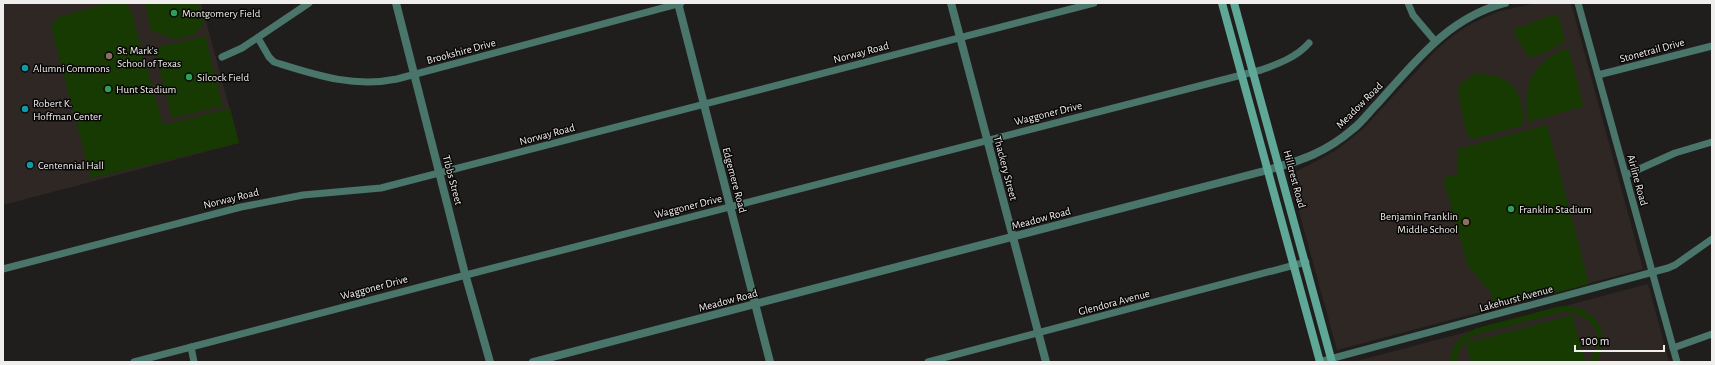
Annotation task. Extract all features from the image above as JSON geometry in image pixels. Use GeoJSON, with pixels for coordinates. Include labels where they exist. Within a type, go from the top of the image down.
{"type":"FeatureCollection","features":[{"type":"Feature","properties":{"kind":"main road","name":"Hillcrest Road"},"geometry":{"type":"LineString","coordinates":[[1222,3],[1280,167],[1332,360]]}},
{"type":"Feature","properties":{"kind":"main road","name":"Hillcrest Road"},"geometry":{"type":"LineString","coordinates":[[1234,3],[1268,170],[1320,362]]}},
{"type":"Feature","properties":{"kind":"street"},"geometry":{"type":"LineString","coordinates":[[222,57],[242,48],[309,3]]}},
{"type":"Feature","properties":{"kind":"street","name":"Tibbs Street"},"geometry":{"type":"LineString","coordinates":[[396,3],[490,362]]}},
{"type":"Feature","properties":{"kind":"street","name":"Brookshire Drive"},"geometry":{"type":"LineString","coordinates":[[258,38],[269,57],[274,62],[329,78],[369,83],[397,79],[679,3]]}},
{"type":"Feature","properties":{"kind":"street","name":"Edgemere Road"},"geometry":{"type":"LineString","coordinates":[[679,3],[770,362]]}},
{"type":"Feature","properties":{"kind":"street","name":"Thackery Street"},"geometry":{"type":"LineString","coordinates":[[951,3],[1046,362]]}},
{"type":"Feature","properties":{"kind":"street","name":"Norway Road"},"geometry":{"type":"LineString","coordinates":[[3,269],[241,207],[303,195],[381,188],[1094,3]]}},
{"type":"Feature","properties":{"kind":"street"},"geometry":{"type":"LineString","coordinates":[[1408,3],[1413,15],[1435,41]]}},
{"type":"Feature","properties":{"kind":"street","name":"Meadow Road"},"geometry":{"type":"LineString","coordinates":[[533,362],[1306,159],[1318,153],[1354,129],[1435,41],[1463,20],[1493,4],[1505,3]]}},
{"type":"Feature","properties":{"kind":"street","name":"Airline Road"},"geometry":{"type":"LineString","coordinates":[[1578,3],[1678,362]]}},
{"type":"Feature","properties":{"kind":"street","name":"Waggoner Drive"},"geometry":{"type":"LineString","coordinates":[[134,362],[1248,73],[1282,62],[1298,53],[1309,43]]}},
{"type":"Feature","properties":{"kind":"street","name":"Stonetrail Drive"},"geometry":{"type":"LineString","coordinates":[[1598,75],[1712,46]]}},
{"type":"Feature","properties":{"kind":"street"},"geometry":{"type":"LineString","coordinates":[[1626,175],[1675,153],[1712,142]]}},
{"type":"Feature","properties":{"kind":"street","name":"Lakehurst Avenue"},"geometry":{"type":"LineString","coordinates":[[1320,362],[1653,273],[1675,265],[1712,238]]}},
{"type":"Feature","properties":{"kind":"street","name":"Glendora Avenue"},"geometry":{"type":"LineString","coordinates":[[928,362],[1306,262]]}},
{"type":"Feature","properties":{"kind":"street"},"geometry":{"type":"LineString","coordinates":[[1674,348],[1712,334]]}},
{"type":"Feature","properties":{"kind":"street"},"geometry":{"type":"LineString","coordinates":[[191,347],[194,362]]}},
{"type":"Feature","properties":{"kind":"shaded area","name":"St. Mark's School of Texas"},"geometry":{"type":"Polygon","coordinates":[[[3,3],[201,3],[239,143],[3,205],[3,3]]]}},
{"type":"Feature","properties":{"kind":"shaded area","name":"Benjamin Franklin Middle School"},"geometry":{"type":"Polygon","coordinates":[[[1536,3],[1571,3],[1643,269],[1337,350],[1289,175],[1338,149],[1363,129],[1436,50],[1455,34],[1473,23],[1497,12],[1536,3]]]}},
{"type":"Feature","properties":{"kind":"shaded area"},"geometry":{"type":"Polygon","coordinates":[[[1648,284],[1669,362],[1353,362],[1648,284]]]}},
{"type":"Feature","properties":{"kind":"green space"},"geometry":{"type":"Polygon","coordinates":[[[109,3],[124,3],[130,8],[163,125],[230,108],[239,143],[91,178],[51,27],[55,20],[59,17],[109,3]]]}},
{"type":"Feature","properties":{"kind":"green space","name":"Montgomery Field"},"geometry":{"type":"Polygon","coordinates":[[[145,3],[198,3],[204,24],[194,35],[174,39],[151,30],[145,3]]]}},
{"type":"Feature","properties":{"kind":"green space"},"geometry":{"type":"Polygon","coordinates":[[[1555,14],[1560,20],[1565,41],[1547,52],[1530,57],[1522,47],[1513,30],[1555,14]]]}},
{"type":"Feature","properties":{"kind":"green space","name":"Silcock Field"},"geometry":{"type":"Polygon","coordinates":[[[205,36],[223,106],[172,118],[154,48],[205,36]]]}},
{"type":"Feature","properties":{"kind":"green space"},"geometry":{"type":"Polygon","coordinates":[[[1561,50],[1569,50],[1583,104],[1581,107],[1528,122],[1527,98],[1531,80],[1535,72],[1542,64],[1561,50]]]}},
{"type":"Feature","properties":{"kind":"green space"},"geometry":{"type":"Polygon","coordinates":[[[1476,73],[1498,77],[1512,86],[1519,97],[1523,111],[1524,125],[1475,139],[1468,137],[1458,95],[1460,84],[1476,73]]]}},
{"type":"Feature","properties":{"kind":"green space","name":"Franklin Stadium"},"geometry":{"type":"Polygon","coordinates":[[[1547,125],[1589,284],[1495,309],[1491,293],[1468,266],[1443,178],[1457,174],[1458,149],[1547,125]]]}},
{"type":"Feature","properties":{"kind":"green space"},"geometry":{"type":"Polygon","coordinates":[[[1561,306],[1583,310],[1598,322],[1602,331],[1603,340],[1597,362],[1588,362],[1594,353],[1597,344],[1595,328],[1582,317],[1573,313],[1563,312],[1478,334],[1463,345],[1459,352],[1457,362],[1450,362],[1453,350],[1458,341],[1477,328],[1561,306]]]}},
{"type":"Feature","properties":{"kind":"green space"},"geometry":{"type":"Polygon","coordinates":[[[1572,315],[1585,361],[1471,362],[1466,343],[1572,315]]]}},
{"type":"Feature","properties":{"kind":"place","name":"Montgomery Field"},"geometry":{"type":"Point","coordinates":[174,13]}},
{"type":"Feature","properties":{"kind":"place","name":"St. Mark's School of Texas"},"geometry":{"type":"Point","coordinates":[109,56]}},
{"type":"Feature","properties":{"kind":"place","name":"Alumni Commons"},"geometry":{"type":"Point","coordinates":[25,68]}},
{"type":"Feature","properties":{"kind":"place","name":"Silcock Field"},"geometry":{"type":"Point","coordinates":[189,77]}},
{"type":"Feature","properties":{"kind":"place","name":"Hunt Stadium"},"geometry":{"type":"Point","coordinates":[108,89]}},
{"type":"Feature","properties":{"kind":"place","name":"Robert K. Hoffman Center"},"geometry":{"type":"Point","coordinates":[25,109]}},
{"type":"Feature","properties":{"kind":"place","name":"Centennial Hall"},"geometry":{"type":"Point","coordinates":[30,165]}},
{"type":"Feature","properties":{"kind":"place","name":"Franklin Stadium"},"geometry":{"type":"Point","coordinates":[1511,209]}},
{"type":"Feature","properties":{"kind":"place","name":"Benjamin Franklin Middle School"},"geometry":{"type":"Point","coordinates":[1466,222]}}]}
